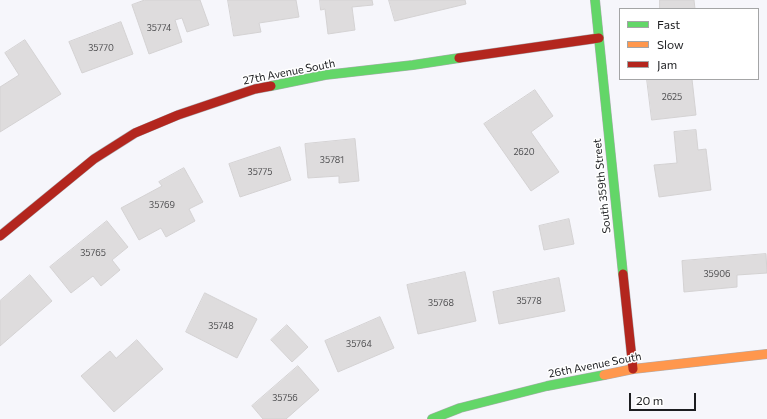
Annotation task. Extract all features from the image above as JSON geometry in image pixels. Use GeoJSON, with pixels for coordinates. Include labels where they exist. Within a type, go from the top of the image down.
{"type":"FeatureCollection","features":[{"type":"Feature","properties":{"kind":"street","name":"South 359th Street"},"geometry":{"type":"LineString","coordinates":[[595,0],[632,369]]}},
{"type":"Feature","properties":{"kind":"street","name":"27th Avenue South"},"geometry":{"type":"LineString","coordinates":[[0,236],[94,159],[135,133],[178,115],[255,89],[326,75],[413,65],[599,38]]}},
{"type":"Feature","properties":{"kind":"street","name":"26th Avenue South"},"geometry":{"type":"LineString","coordinates":[[432,419],[460,408],[546,386],[632,369],[767,354]]}},
{"type":"Feature","properties":{"kind":"building"},"geometry":{"type":"Polygon","coordinates":[[[145,0],[200,0],[209,25],[187,32],[182,18],[175,20],[182,42],[149,54],[132,5],[145,0]]]}},
{"type":"Feature","properties":{"kind":"building"},"geometry":{"type":"Polygon","coordinates":[[[228,0],[296,0],[299,17],[259,23],[261,32],[234,36],[228,0]]]}},
{"type":"Feature","properties":{"kind":"building"},"geometry":{"type":"Polygon","coordinates":[[[320,0],[372,0],[373,5],[352,7],[355,30],[328,34],[325,9],[321,10],[320,0]]]}},
{"type":"Feature","properties":{"kind":"building"},"geometry":{"type":"Polygon","coordinates":[[[389,0],[465,0],[466,4],[395,21],[389,0]]]}},
{"type":"Feature","properties":{"kind":"building"},"geometry":{"type":"Polygon","coordinates":[[[660,0],[694,0],[695,8],[660,8],[660,0]]]}},
{"type":"Feature","properties":{"kind":"building"},"geometry":{"type":"Polygon","coordinates":[[[121,22],[133,54],[82,73],[69,42],[121,22]]]}},
{"type":"Feature","properties":{"kind":"building"},"geometry":{"type":"Polygon","coordinates":[[[25,40],[61,94],[0,132],[0,87],[19,75],[5,53],[25,40]]]}},
{"type":"Feature","properties":{"kind":"building"},"geometry":{"type":"Polygon","coordinates":[[[647,80],[692,80],[696,115],[652,120],[647,80]]]}},
{"type":"Feature","properties":{"kind":"building"},"geometry":{"type":"Polygon","coordinates":[[[535,90],[553,116],[531,132],[559,172],[531,191],[484,124],[535,90]]]}},
{"type":"Feature","properties":{"kind":"building"},"geometry":{"type":"Polygon","coordinates":[[[696,130],[698,150],[706,149],[711,190],[659,197],[654,165],[677,163],[674,132],[696,130]]]}},
{"type":"Feature","properties":{"kind":"building"},"geometry":{"type":"Polygon","coordinates":[[[355,139],[359,181],[339,183],[339,176],[308,178],[305,144],[355,139]]]}},
{"type":"Feature","properties":{"kind":"building"},"geometry":{"type":"Polygon","coordinates":[[[280,147],[291,180],[240,197],[229,164],[280,147]]]}},
{"type":"Feature","properties":{"kind":"building"},"geometry":{"type":"Polygon","coordinates":[[[184,168],[203,202],[189,209],[195,221],[166,237],[161,228],[139,240],[121,208],[162,186],[159,182],[184,168]]]}},
{"type":"Feature","properties":{"kind":"building"},"geometry":{"type":"Polygon","coordinates":[[[569,219],[574,244],[544,250],[539,226],[569,219]]]}},
{"type":"Feature","properties":{"kind":"building"},"geometry":{"type":"Polygon","coordinates":[[[107,221],[128,247],[112,260],[120,270],[101,286],[93,276],[71,293],[50,267],[107,221]]]}},
{"type":"Feature","properties":{"kind":"building"},"geometry":{"type":"Polygon","coordinates":[[[766,254],[767,273],[737,275],[737,287],[684,292],[682,261],[766,254]]]}},
{"type":"Feature","properties":{"kind":"building"},"geometry":{"type":"Polygon","coordinates":[[[465,272],[476,321],[418,334],[407,285],[465,272]]]}},
{"type":"Feature","properties":{"kind":"building"},"geometry":{"type":"Polygon","coordinates":[[[30,275],[52,301],[0,346],[0,301],[30,275]]]}},
{"type":"Feature","properties":{"kind":"building"},"geometry":{"type":"Polygon","coordinates":[[[559,278],[565,311],[499,324],[493,292],[559,278]]]}},
{"type":"Feature","properties":{"kind":"building"},"geometry":{"type":"Polygon","coordinates":[[[205,293],[257,319],[237,358],[186,332],[205,293]]]}},
{"type":"Feature","properties":{"kind":"building"},"geometry":{"type":"Polygon","coordinates":[[[380,317],[394,348],[338,372],[325,341],[380,317]]]}},
{"type":"Feature","properties":{"kind":"building"},"geometry":{"type":"Polygon","coordinates":[[[287,325],[308,347],[292,362],[271,340],[287,325]]]}},
{"type":"Feature","properties":{"kind":"building"},"geometry":{"type":"Polygon","coordinates":[[[137,340],[163,369],[114,412],[81,376],[110,351],[116,358],[137,340]]]}},
{"type":"Feature","properties":{"kind":"building"},"geometry":{"type":"Polygon","coordinates":[[[298,366],[319,390],[286,419],[263,419],[252,406],[298,366]]]}},
{"type":"Feature","properties":{"kind":"traffic: fast"},"geometry":{"type":"LineString","coordinates":[[595,0],[623,274]]}},
{"type":"Feature","properties":{"kind":"traffic: fast"},"geometry":{"type":"LineString","coordinates":[[271,86],[325,75],[459,58]]}},
{"type":"Feature","properties":{"kind":"traffic: fast"},"geometry":{"type":"LineString","coordinates":[[432,419],[460,408],[547,386],[604,375]]}},
{"type":"Feature","properties":{"kind":"traffic: slow"},"geometry":{"type":"LineString","coordinates":[[604,375],[633,369],[767,354]]}},
{"type":"Feature","properties":{"kind":"traffic: jam"},"geometry":{"type":"LineString","coordinates":[[459,58],[599,38]]}},
{"type":"Feature","properties":{"kind":"traffic: jam"},"geometry":{"type":"LineString","coordinates":[[0,236],[94,159],[135,133],[178,115],[255,89],[271,86]]}},
{"type":"Feature","properties":{"kind":"traffic: jam"},"geometry":{"type":"LineString","coordinates":[[623,274],[633,369]]}}]}
